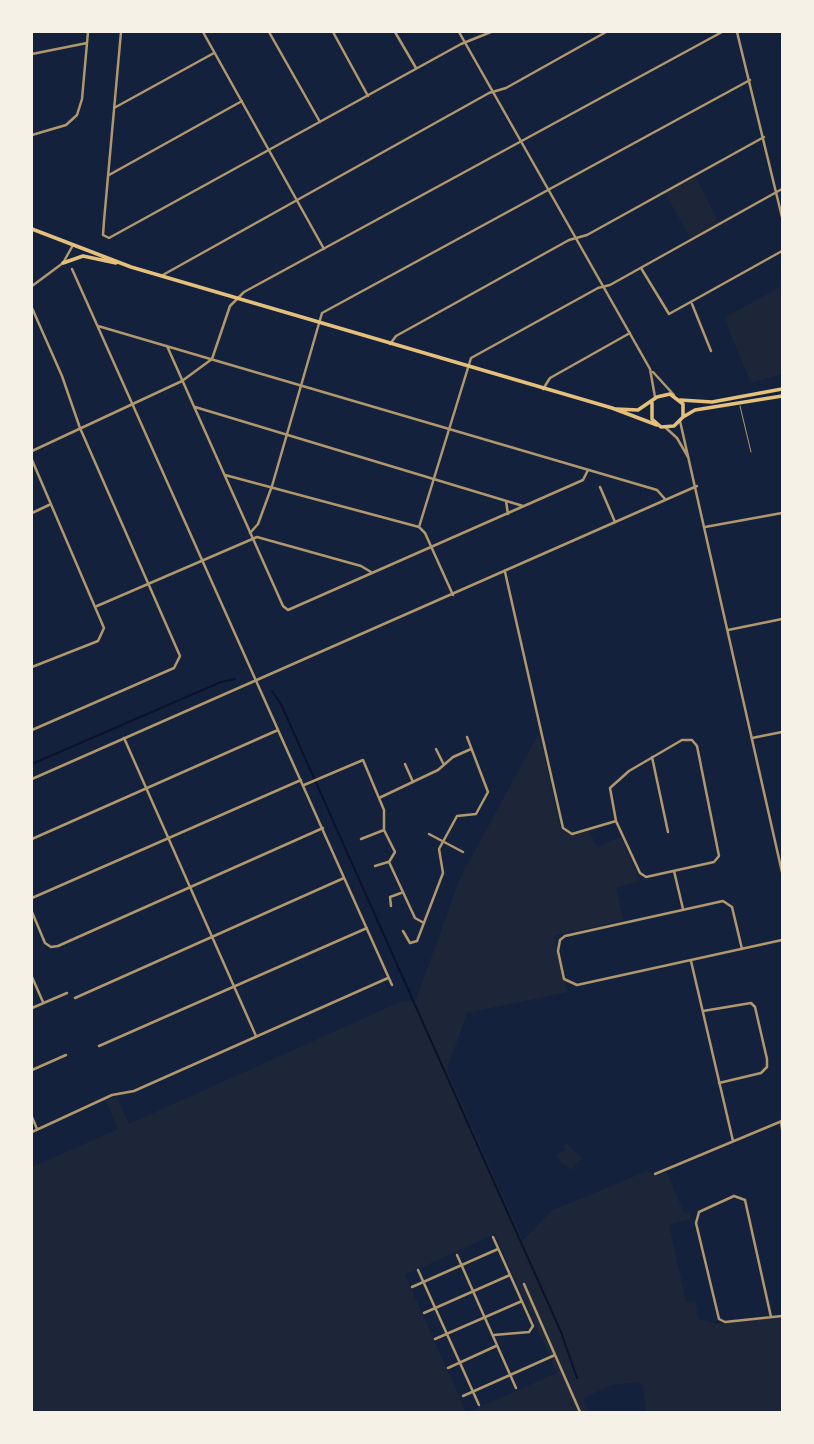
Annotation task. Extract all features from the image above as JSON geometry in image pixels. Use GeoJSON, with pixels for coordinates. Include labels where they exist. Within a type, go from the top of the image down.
{"type":"FeatureCollection","features":[{"type":"Feature","properties":{"kind":"main road"},"geometry":{"type":"LineString","coordinates":[[32,229],[161,276],[612,408],[666,428],[696,410],[782,396]]}},
{"type":"Feature","properties":{"kind":"main road"},"geometry":{"type":"LineString","coordinates":[[63,263],[83,256],[118,262]]}},
{"type":"Feature","properties":{"kind":"main road"},"geometry":{"type":"LineString","coordinates":[[612,408],[638,410],[666,394],[674,395],[680,400],[712,402],[782,389]]}},
{"type":"Feature","properties":{"kind":"main road"},"geometry":{"type":"LineString","coordinates":[[680,400],[682,419]]}},
{"type":"Feature","properties":{"kind":"main road"},"geometry":{"type":"LineString","coordinates":[[653,401],[650,415],[657,425]]}},
{"type":"Feature","properties":{"kind":"street"},"geometry":{"type":"LineString","coordinates":[[32,135],[66,125],[77,115],[82,99],[88,32]]}},
{"type":"Feature","properties":{"kind":"street"},"geometry":{"type":"LineString","coordinates":[[121,32],[103,231],[107,237],[114,237],[416,69],[491,32]]}},
{"type":"Feature","properties":{"kind":"street"},"geometry":{"type":"LineString","coordinates":[[203,32],[324,249]]}},
{"type":"Feature","properties":{"kind":"street"},"geometry":{"type":"LineString","coordinates":[[269,32],[320,122]]}},
{"type":"Feature","properties":{"kind":"street"},"geometry":{"type":"LineString","coordinates":[[333,32],[368,96]]}},
{"type":"Feature","properties":{"kind":"street"},"geometry":{"type":"LineString","coordinates":[[396,32],[416,69]]}},
{"type":"Feature","properties":{"kind":"street"},"geometry":{"type":"LineString","coordinates":[[459,32],[495,91],[650,369],[656,388],[653,401]]}},
{"type":"Feature","properties":{"kind":"street"},"geometry":{"type":"LineString","coordinates":[[161,276],[296,199],[606,32]]}},
{"type":"Feature","properties":{"kind":"street"},"geometry":{"type":"LineString","coordinates":[[32,451],[182,381],[212,359],[230,306],[236,299],[722,32]]}},
{"type":"Feature","properties":{"kind":"street"},"geometry":{"type":"LineString","coordinates":[[737,32],[782,217]]}},
{"type":"Feature","properties":{"kind":"street"},"geometry":{"type":"LineString","coordinates":[[32,54],[87,43]]}},
{"type":"Feature","properties":{"kind":"street"},"geometry":{"type":"LineString","coordinates":[[114,108],[214,53]]}},
{"type":"Feature","properties":{"kind":"street"},"geometry":{"type":"LineString","coordinates":[[250,533],[258,524],[272,486],[322,313],[750,80]]}},
{"type":"Feature","properties":{"kind":"street"},"geometry":{"type":"LineString","coordinates":[[109,175],[242,101]]}},
{"type":"Feature","properties":{"kind":"street"},"geometry":{"type":"LineString","coordinates":[[390,344],[408,330],[569,240],[578,239],[764,136]]}},
{"type":"Feature","properties":{"kind":"street"},"geometry":{"type":"LineString","coordinates":[[419,527],[466,367],[471,358],[782,189]]}},
{"type":"Feature","properties":{"kind":"street"},"geometry":{"type":"LineString","coordinates":[[32,286],[63,263],[73,245]]}},
{"type":"Feature","properties":{"kind":"street"},"geometry":{"type":"LineString","coordinates":[[641,268],[666,313],[673,313],[782,251]]}},
{"type":"Feature","properties":{"kind":"street"},"geometry":{"type":"LineString","coordinates":[[72,269],[392,985]]}},
{"type":"Feature","properties":{"kind":"street"},"geometry":{"type":"LineString","coordinates":[[692,303],[711,351]]}},
{"type":"Feature","properties":{"kind":"street"},"geometry":{"type":"LineString","coordinates":[[32,308],[62,376],[80,428],[179,649],[179,662],[169,670],[32,730]]}},
{"type":"Feature","properties":{"kind":"street"},"geometry":{"type":"LineString","coordinates":[[98,326],[659,490],[666,500]]}},
{"type":"Feature","properties":{"kind":"street"},"geometry":{"type":"LineString","coordinates":[[543,389],[550,378],[630,333]]}},
{"type":"Feature","properties":{"kind":"street"},"geometry":{"type":"LineString","coordinates":[[167,346],[283,607],[288,610],[583,480],[588,470]]}},
{"type":"Feature","properties":{"kind":"street"},"geometry":{"type":"LineString","coordinates":[[650,369],[674,395]]}},
{"type":"Feature","properties":{"kind":"street"},"geometry":{"type":"LineString","coordinates":[[195,407],[525,507]]}},
{"type":"Feature","properties":{"kind":"street"},"geometry":{"type":"LineString","coordinates":[[682,419],[782,872]]}},
{"type":"Feature","properties":{"kind":"street"},"geometry":{"type":"LineString","coordinates":[[666,428],[677,438],[690,460]]}},
{"type":"Feature","properties":{"kind":"street"},"geometry":{"type":"LineString","coordinates":[[32,460],[49,505],[97,606],[104,628],[102,638],[32,667]]}},
{"type":"Feature","properties":{"kind":"street"},"geometry":{"type":"LineString","coordinates":[[225,475],[419,527],[432,547],[453,595]]}},
{"type":"Feature","properties":{"kind":"street"},"geometry":{"type":"LineString","coordinates":[[32,779],[697,486]]}},
{"type":"Feature","properties":{"kind":"street"},"geometry":{"type":"LineString","coordinates":[[600,487],[615,522]]}},
{"type":"Feature","properties":{"kind":"street"},"geometry":{"type":"LineString","coordinates":[[506,501],[508,514]]}},
{"type":"Feature","properties":{"kind":"street"},"geometry":{"type":"LineString","coordinates":[[32,513],[49,505]]}},
{"type":"Feature","properties":{"kind":"street"},"geometry":{"type":"LineString","coordinates":[[705,527],[782,513]]}},
{"type":"Feature","properties":{"kind":"street"},"geometry":{"type":"LineString","coordinates":[[97,606],[252,538],[263,537],[361,566],[372,573]]}},
{"type":"Feature","properties":{"kind":"street"},"geometry":{"type":"LineString","coordinates":[[505,572],[564,828],[572,834],[616,821]]}},
{"type":"Feature","properties":{"kind":"street"},"geometry":{"type":"LineString","coordinates":[[728,630],[782,619]]}},
{"type":"Feature","properties":{"kind":"street"},"geometry":{"type":"LineString","coordinates":[[32,839],[279,729]]}},
{"type":"Feature","properties":{"kind":"street"},"geometry":{"type":"LineString","coordinates":[[752,738],[782,732]]}},
{"type":"Feature","properties":{"kind":"street"},"geometry":{"type":"LineString","coordinates":[[403,931],[414,944],[426,924],[443,873],[438,854],[443,841],[457,816],[476,814],[488,792],[467,737]]}},
{"type":"Feature","properties":{"kind":"street"},"geometry":{"type":"LineString","coordinates":[[124,738],[257,1037]]}},
{"type":"Feature","properties":{"kind":"street"},"geometry":{"type":"LineString","coordinates":[[682,740],[695,742],[719,851],[714,862],[646,877],[640,873],[616,821],[610,788],[652,757],[682,740]]}},
{"type":"Feature","properties":{"kind":"street"},"geometry":{"type":"LineString","coordinates":[[379,798],[444,766],[472,748]]}},
{"type":"Feature","properties":{"kind":"street"},"geometry":{"type":"LineString","coordinates":[[436,749],[444,766]]}},
{"type":"Feature","properties":{"kind":"street"},"geometry":{"type":"LineString","coordinates":[[652,757],[668,832]]}},
{"type":"Feature","properties":{"kind":"street"},"geometry":{"type":"LineString","coordinates":[[304,785],[363,760],[379,798],[384,830],[395,852],[389,862],[375,866]]}},
{"type":"Feature","properties":{"kind":"street"},"geometry":{"type":"LineString","coordinates":[[405,764],[413,782]]}},
{"type":"Feature","properties":{"kind":"street"},"geometry":{"type":"LineString","coordinates":[[32,898],[301,779]]}},
{"type":"Feature","properties":{"kind":"street"},"geometry":{"type":"LineString","coordinates":[[32,912],[45,943],[51,947],[323,828]]}},
{"type":"Feature","properties":{"kind":"street"},"geometry":{"type":"LineString","coordinates":[[361,839],[384,830]]}},
{"type":"Feature","properties":{"kind":"street"},"geometry":{"type":"LineString","coordinates":[[429,834],[463,852]]}},
{"type":"Feature","properties":{"kind":"street"},"geometry":{"type":"LineString","coordinates":[[776,844],[782,842]]}},
{"type":"Feature","properties":{"kind":"street"},"geometry":{"type":"LineString","coordinates":[[389,862],[401,893],[415,918],[426,924]]}},
{"type":"Feature","properties":{"kind":"street"},"geometry":{"type":"LineString","coordinates":[[674,871],[684,910]]}},
{"type":"Feature","properties":{"kind":"street"},"geometry":{"type":"LineString","coordinates":[[75,998],[345,878]]}},
{"type":"Feature","properties":{"kind":"street"},"geometry":{"type":"LineString","coordinates":[[391,906],[390,897],[401,893]]}},
{"type":"Feature","properties":{"kind":"street"},"geometry":{"type":"LineString","coordinates":[[742,949],[732,908],[726,902],[565,936],[558,943],[564,979],[573,985],[691,961],[782,940]]}},
{"type":"Feature","properties":{"kind":"street"},"geometry":{"type":"LineString","coordinates":[[99,1046],[367,928]]}},
{"type":"Feature","properties":{"kind":"street"},"geometry":{"type":"LineString","coordinates":[[691,961],[733,1141]]}},
{"type":"Feature","properties":{"kind":"street"},"geometry":{"type":"LineString","coordinates":[[32,977],[43,1003]]}},
{"type":"Feature","properties":{"kind":"street"},"geometry":{"type":"LineString","coordinates":[[32,1132],[112,1095],[134,1091],[389,978]]}},
{"type":"Feature","properties":{"kind":"street"},"geometry":{"type":"LineString","coordinates":[[32,1008],[67,993]]}},
{"type":"Feature","properties":{"kind":"street"},"geometry":{"type":"LineString","coordinates":[[703,1011],[751,1003],[755,1007],[767,1059],[767,1067],[761,1073],[718,1083]]}},
{"type":"Feature","properties":{"kind":"street"},"geometry":{"type":"LineString","coordinates":[[32,1070],[66,1055]]}},
{"type":"Feature","properties":{"kind":"street"},"geometry":{"type":"LineString","coordinates":[[32,1117],[37,1129]]}},
{"type":"Feature","properties":{"kind":"street"},"geometry":{"type":"LineString","coordinates":[[654,1174],[781,1121],[782,1129]]}},
{"type":"Feature","properties":{"kind":"street"},"geometry":{"type":"LineString","coordinates":[[771,1317],[745,1200],[738,1196],[703,1209],[695,1219],[721,1321],[771,1317],[782,1316]]}},
{"type":"Feature","properties":{"kind":"street"},"geometry":{"type":"LineString","coordinates":[[492,1336],[532,1329],[493,1237]]}},
{"type":"Feature","properties":{"kind":"street"},"geometry":{"type":"LineString","coordinates":[[412,1287],[498,1249]]}},
{"type":"Feature","properties":{"kind":"street"},"geometry":{"type":"LineString","coordinates":[[457,1255],[516,1388]]}},
{"type":"Feature","properties":{"kind":"street"},"geometry":{"type":"LineString","coordinates":[[418,1270],[479,1405]]}},
{"type":"Feature","properties":{"kind":"street"},"geometry":{"type":"LineString","coordinates":[[424,1313],[510,1275]]}},
{"type":"Feature","properties":{"kind":"street"},"geometry":{"type":"LineString","coordinates":[[524,1284],[580,1412]]}},
{"type":"Feature","properties":{"kind":"street"},"geometry":{"type":"LineString","coordinates":[[435,1339],[522,1301]]}},
{"type":"Feature","properties":{"kind":"street"},"geometry":{"type":"LineString","coordinates":[[448,1368],[497,1346]]}},
{"type":"Feature","properties":{"kind":"street"},"geometry":{"type":"LineString","coordinates":[[463,1396],[555,1355]]}},
{"type":"Feature","properties":{"kind":"lane"},"geometry":{"type":"LineString","coordinates":[[740,404],[751,452]]}},
{"type":"Feature","properties":{"kind":"shaded area"},"geometry":{"type":"Polygon","coordinates":[[[695,176],[720,224],[692,241],[664,191],[695,176]]]}},
{"type":"Feature","properties":{"kind":"shaded area"},"geometry":{"type":"Polygon","coordinates":[[[782,286],[782,374],[751,383],[724,318],[782,286]]]}},
{"type":"Feature","properties":{"kind":"shaded area"},"geometry":{"type":"Polygon","coordinates":[[[539,733],[561,830],[572,836],[589,830],[597,847],[621,837],[640,882],[616,887],[623,920],[554,936],[567,992],[467,1013],[447,1070],[523,1241],[551,1211],[647,1171],[655,1177],[667,1172],[684,1213],[690,1212],[692,1219],[669,1224],[686,1302],[695,1301],[699,1319],[718,1324],[782,1317],[782,1412],[646,1412],[643,1386],[639,1382],[612,1385],[583,1398],[589,1412],[468,1412],[557,1373],[495,1234],[405,1275],[466,1412],[32,1412],[32,1167],[118,1129],[106,1101],[117,1097],[129,1124],[400,1002],[416,1000],[460,878],[539,733]]]}},
{"type":"Feature","properties":{"kind":"shaded area"},"geometry":{"type":"Polygon","coordinates":[[[566,1143],[582,1158],[571,1170],[555,1156],[566,1150],[563,1147],[566,1143]]]}},
{"type":"Feature","properties":{"kind":"waterway"},"geometry":{"type":"LineString","coordinates":[[32,764],[221,682],[235,679]]}},
{"type":"Feature","properties":{"kind":"waterway"},"geometry":{"type":"LineString","coordinates":[[272,691],[281,704],[561,1332],[577,1378]]}}]}
